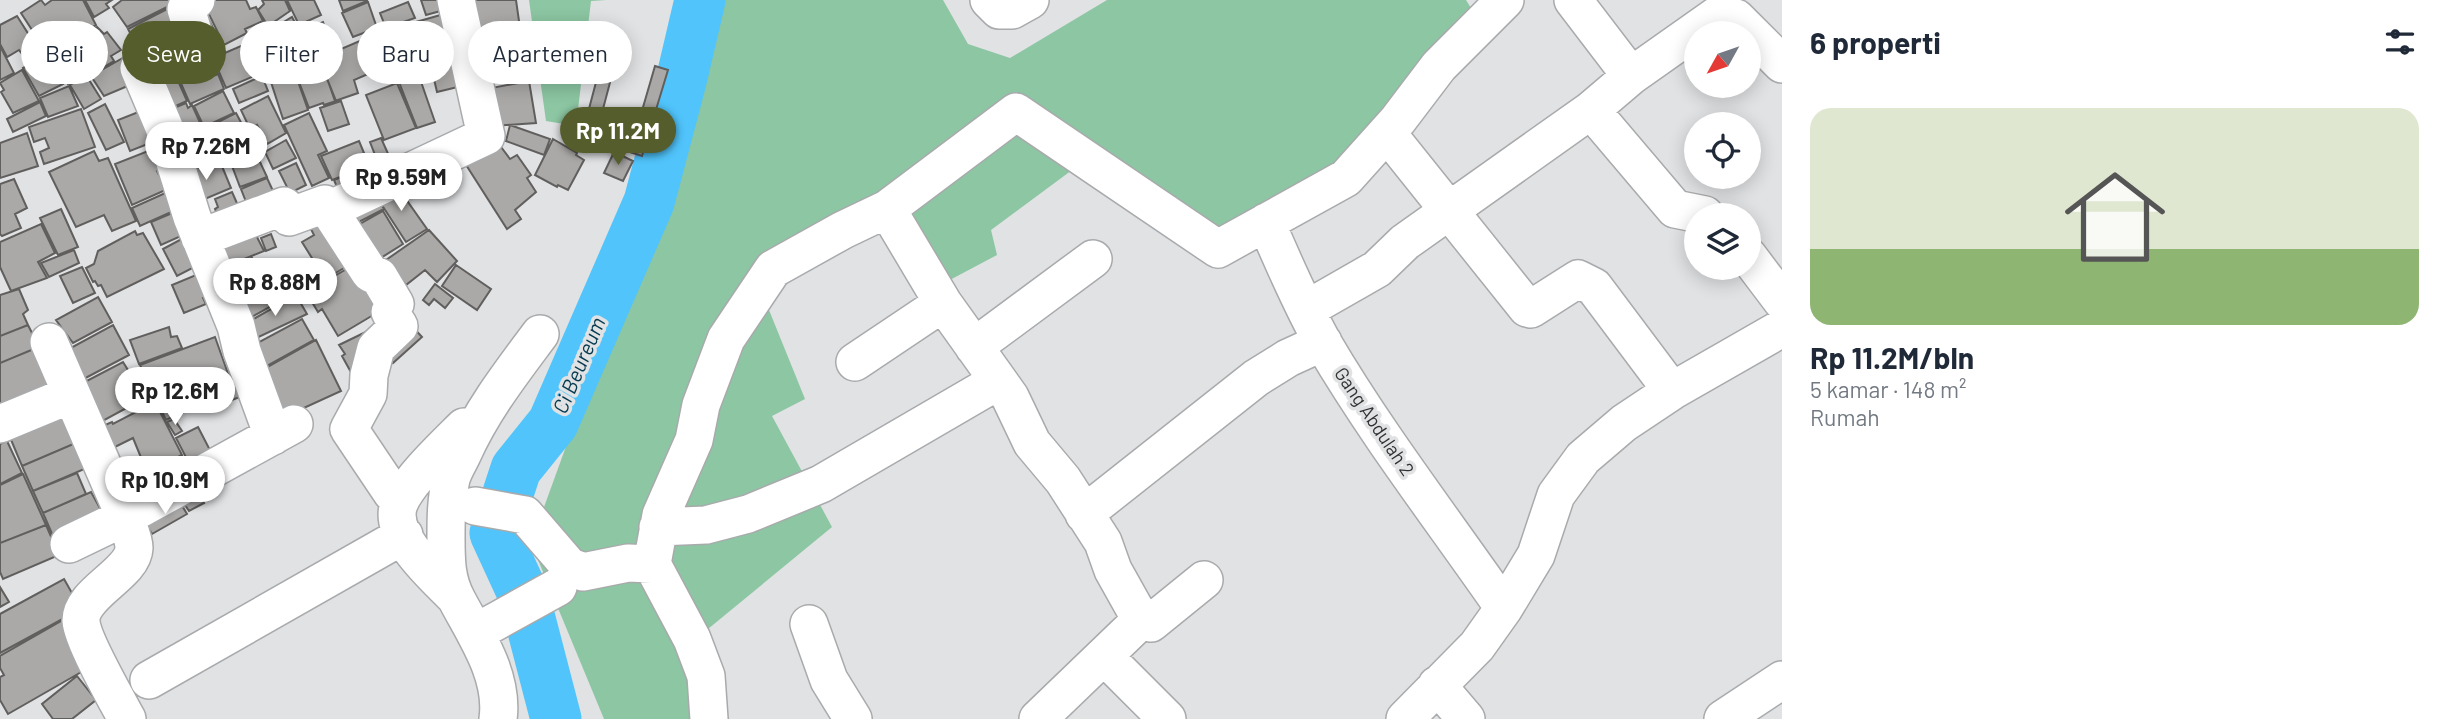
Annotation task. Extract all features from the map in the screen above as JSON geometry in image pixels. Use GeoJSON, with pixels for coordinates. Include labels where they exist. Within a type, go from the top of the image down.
{"type":"FeatureCollection","features":[{"type":"Feature","properties":{"kind":"street"},"geometry":{"type":"LineString","coordinates":[[69,544],[125,517],[284,430],[242,351],[236,326],[200,238],[164,127],[139,68],[188,43],[194,35],[186,9],[196,0]]}},
{"type":"Feature","properties":{"kind":"street"},"geometry":{"type":"LineString","coordinates":[[329,209],[486,136],[456,0]]}},
{"type":"Feature","properties":{"kind":"street"},"geometry":{"type":"LineString","coordinates":[[989,0],[999,10],[1012,10],[1030,0]]}},
{"type":"Feature","properties":{"kind":"street"},"geometry":{"type":"LineString","coordinates":[[1573,0],[1631,75]]}},
{"type":"Feature","properties":{"kind":"street"},"geometry":{"type":"LineString","coordinates":[[709,719],[706,676],[692,639],[652,564],[661,515],[694,440],[701,405],[726,339],[773,269],[887,209],[1016,112],[1218,249],[1346,178],[1387,134],[1439,66],[1503,1]]}},
{"type":"Feature","properties":{"kind":"street"},"geometry":{"type":"LineString","coordinates":[[1307,309],[1377,269],[1405,242],[1591,110],[1631,75],[1719,14],[1736,18],[1782,64]]}},
{"type":"Feature","properties":{"kind":"street"},"geometry":{"type":"LineString","coordinates":[[1591,110],[1675,209],[1684,211]]}},
{"type":"Feature","properties":{"kind":"street"},"geometry":{"type":"LineString","coordinates":[[1387,134],[1525,306],[1531,309],[1578,279],[1587,282],[1594,287],[1672,391]]}},
{"type":"Feature","properties":{"kind":"street"},"geometry":{"type":"LineString","coordinates":[[200,238],[284,206],[289,216],[325,204],[329,209],[370,273],[379,277],[395,304],[390,312],[399,326],[376,348],[369,375],[368,394],[349,429],[392,493]]}},
{"type":"Feature","properties":{"kind":"street"},"geometry":{"type":"LineString","coordinates":[[887,209],[943,303],[1010,397],[1032,443],[1063,480],[1103,542],[1113,570],[1141,620],[1152,623],[1204,580]]}},
{"type":"Feature","properties":{"kind":"street","name":"Gang Abdulah 2"},"geometry":{"type":"LineString","coordinates":[[1266,222],[1286,269],[1323,342],[1373,420],[1504,608]]}},
{"type":"Feature","properties":{"kind":"street"},"geometry":{"type":"LineString","coordinates":[[974,347],[1093,259]]}},
{"type":"Feature","properties":{"kind":"street"},"geometry":{"type":"LineString","coordinates":[[1761,273],[1782,301]]}},
{"type":"Feature","properties":{"kind":"street"},"geometry":{"type":"LineString","coordinates":[[855,362],[943,303]]}},
{"type":"Feature","properties":{"kind":"street"},"geometry":{"type":"LineString","coordinates":[[1405,719],[1477,646],[1504,608],[1536,555],[1556,495],[1572,470],[1624,423],[1672,391],[1782,328]]}},
{"type":"Feature","properties":{"kind":"street"},"geometry":{"type":"LineString","coordinates":[[455,597],[447,573],[446,506],[452,477],[471,435],[494,396],[540,334]]}},
{"type":"Feature","properties":{"kind":"street"},"geometry":{"type":"LineString","coordinates":[[49,342],[70,396],[125,517],[134,545],[133,557],[87,604],[80,619],[85,635],[127,719]]}},
{"type":"Feature","properties":{"kind":"street"},"geometry":{"type":"LineString","coordinates":[[1084,514],[1256,378],[1288,358],[1323,342]]}},
{"type":"Feature","properties":{"kind":"street"},"geometry":{"type":"LineString","coordinates":[[659,527],[706,526],[748,514],[821,484],[998,381]]}},
{"type":"Feature","properties":{"kind":"street"},"geometry":{"type":"LineString","coordinates":[[0,424],[70,396]]}},
{"type":"Feature","properties":{"kind":"street"},"geometry":{"type":"LineString","coordinates":[[494,396],[406,491],[398,508],[399,523],[409,546],[481,629],[500,702],[498,719]]}},
{"type":"Feature","properties":{"kind":"street"},"geometry":{"type":"LineString","coordinates":[[475,506],[525,515],[569,566],[583,572],[628,563],[652,564]]}},
{"type":"Feature","properties":{"kind":"street"},"geometry":{"type":"LineString","coordinates":[[149,681],[404,535]]}},
{"type":"Feature","properties":{"kind":"street"},"geometry":{"type":"LineString","coordinates":[[481,629],[558,587]]}},
{"type":"Feature","properties":{"kind":"street"},"geometry":{"type":"LineString","coordinates":[[1038,719],[1141,620]]}},
{"type":"Feature","properties":{"kind":"street"},"geometry":{"type":"LineString","coordinates":[[809,624],[829,680],[853,719]]}},
{"type":"Feature","properties":{"kind":"street"},"geometry":{"type":"LineString","coordinates":[[1105,657],[1167,719]]}},
{"type":"Feature","properties":{"kind":"street"},"geometry":{"type":"LineString","coordinates":[[1723,719],[1782,680]]}},
{"type":"Feature","properties":{"kind":"street"},"geometry":{"type":"LineString","coordinates":[[1437,685],[1466,719]]}},
{"type":"Feature","properties":{"kind":"green space"},"geometry":{"type":"Polygon","coordinates":[[[529,0],[606,0],[591,1],[589,21],[532,21],[529,0]]]}},
{"type":"Feature","properties":{"kind":"green space"},"geometry":{"type":"Polygon","coordinates":[[[709,0],[943,0],[968,44],[1010,58],[1107,0],[1466,0],[1474,13],[1337,172],[1217,244],[1095,153],[991,230],[997,255],[946,282],[902,212],[754,273],[805,399],[772,416],[832,527],[686,647],[700,719],[604,719],[531,543],[670,150],[709,0]]]}},
{"type":"Feature","properties":{"kind":"green space"},"geometry":{"type":"Polygon","coordinates":[[[541,84],[581,84],[576,126],[546,121],[541,84]]]}},
{"type":"Feature","properties":{"kind":"building"},"geometry":{"type":"Polygon","coordinates":[[[41,0],[45,5],[52,0],[83,0],[94,21],[26,21],[21,13],[41,0]]]}},
{"type":"Feature","properties":{"kind":"building"},"geometry":{"type":"Polygon","coordinates":[[[85,0],[112,0],[106,4],[109,8],[94,17],[85,0]]]}},
{"type":"Feature","properties":{"kind":"building"},"geometry":{"type":"Polygon","coordinates":[[[122,0],[187,0],[177,2],[139,21],[123,21],[113,7],[122,0]]]}},
{"type":"Feature","properties":{"kind":"building"},"geometry":{"type":"Polygon","coordinates":[[[246,0],[250,9],[256,7],[263,21],[240,21],[240,37],[226,44],[226,21],[212,21],[203,2],[246,0]]]}},
{"type":"Feature","properties":{"kind":"building"},"geometry":{"type":"Polygon","coordinates":[[[262,0],[285,0],[290,11],[275,21],[265,21],[258,10],[264,4],[262,0]]]}},
{"type":"Feature","properties":{"kind":"building"},"geometry":{"type":"Polygon","coordinates":[[[287,0],[314,0],[321,15],[308,21],[297,21],[287,0]]]}},
{"type":"Feature","properties":{"kind":"building"},"geometry":{"type":"Polygon","coordinates":[[[339,0],[367,0],[367,1],[343,11],[339,0]]]}},
{"type":"Feature","properties":{"kind":"building"},"geometry":{"type":"Polygon","coordinates":[[[421,0],[453,0],[455,7],[426,15],[421,0]]]}},
{"type":"Feature","properties":{"kind":"building"},"geometry":{"type":"Polygon","coordinates":[[[474,0],[516,0],[519,21],[473,21],[474,0]]]}},
{"type":"Feature","properties":{"kind":"building"},"geometry":{"type":"Polygon","coordinates":[[[368,2],[375,21],[357,21],[357,36],[353,37],[342,13],[368,2]]]}},
{"type":"Feature","properties":{"kind":"building"},"geometry":{"type":"Polygon","coordinates":[[[408,2],[415,18],[406,21],[383,21],[380,13],[408,2]]]}},
{"type":"Feature","properties":{"kind":"building"},"geometry":{"type":"Polygon","coordinates":[[[177,4],[181,21],[144,21],[177,4]]]}},
{"type":"Feature","properties":{"kind":"building"},"geometry":{"type":"Polygon","coordinates":[[[202,6],[210,21],[195,21],[191,13],[202,6]]]}},
{"type":"Feature","properties":{"kind":"building"},"geometry":{"type":"Polygon","coordinates":[[[451,12],[453,21],[420,21],[451,12]]]}},
{"type":"Feature","properties":{"kind":"building"},"geometry":{"type":"Polygon","coordinates":[[[17,16],[21,22],[21,53],[19,50],[7,57],[0,44],[0,25],[17,16]]]}},
{"type":"Feature","properties":{"kind":"building"},"geometry":{"type":"Polygon","coordinates":[[[454,23],[462,52],[454,54],[454,23]]]}},
{"type":"Feature","properties":{"kind":"building"},"geometry":{"type":"Polygon","coordinates":[[[108,33],[121,50],[111,56],[114,61],[108,64],[108,33]]]}},
{"type":"Feature","properties":{"kind":"building"},"geometry":{"type":"Polygon","coordinates":[[[357,42],[357,79],[354,80],[358,93],[335,101],[329,84],[343,84],[343,48],[357,42]]]}},
{"type":"Feature","properties":{"kind":"building"},"geometry":{"type":"Polygon","coordinates":[[[0,46],[14,73],[0,80],[0,46]]]}},
{"type":"Feature","properties":{"kind":"building"},"geometry":{"type":"Polygon","coordinates":[[[240,46],[240,82],[226,88],[224,84],[226,52],[240,46]]]}},
{"type":"Feature","properties":{"kind":"building"},"geometry":{"type":"Polygon","coordinates":[[[463,55],[470,84],[437,92],[435,84],[454,84],[454,57],[463,55]]]}},
{"type":"Feature","properties":{"kind":"building"},"geometry":{"type":"Polygon","coordinates":[[[122,58],[122,84],[132,84],[104,96],[96,84],[108,84],[108,66],[122,58]]]}},
{"type":"Feature","properties":{"kind":"building"},"geometry":{"type":"Polygon","coordinates":[[[655,66],[668,70],[642,156],[630,152],[655,66]]]}},
{"type":"Feature","properties":{"kind":"building"},"geometry":{"type":"Polygon","coordinates":[[[21,71],[21,84],[30,84],[39,101],[13,113],[1,92],[4,90],[0,83],[21,71]]]}},
{"type":"Feature","properties":{"kind":"building"},"geometry":{"type":"Polygon","coordinates":[[[32,84],[63,84],[39,96],[32,84]]]}},
{"type":"Feature","properties":{"kind":"building"},"geometry":{"type":"Polygon","coordinates":[[[92,84],[101,99],[84,109],[70,85],[92,84]]]}},
{"type":"Feature","properties":{"kind":"building"},"geometry":{"type":"Polygon","coordinates":[[[149,84],[179,84],[187,101],[162,112],[149,84]]]}},
{"type":"Feature","properties":{"kind":"building"},"geometry":{"type":"Polygon","coordinates":[[[181,84],[222,84],[224,89],[190,104],[181,84]]]}},
{"type":"Feature","properties":{"kind":"building"},"geometry":{"type":"Polygon","coordinates":[[[244,84],[265,84],[268,91],[239,103],[233,89],[244,84]]]}},
{"type":"Feature","properties":{"kind":"building"},"geometry":{"type":"Polygon","coordinates":[[[272,84],[299,84],[308,110],[283,119],[272,84]]]}},
{"type":"Feature","properties":{"kind":"building"},"geometry":{"type":"Polygon","coordinates":[[[300,84],[329,84],[336,101],[309,108],[300,84]]]}},
{"type":"Feature","properties":{"kind":"building"},"geometry":{"type":"Polygon","coordinates":[[[397,84],[416,128],[384,140],[366,95],[397,84]]]}},
{"type":"Feature","properties":{"kind":"building"},"geometry":{"type":"Polygon","coordinates":[[[400,84],[422,84],[435,122],[417,128],[400,84]]]}},
{"type":"Feature","properties":{"kind":"building"},"geometry":{"type":"Polygon","coordinates":[[[530,84],[536,123],[492,126],[486,89],[530,84]]]}},
{"type":"Feature","properties":{"kind":"building"},"geometry":{"type":"Polygon","coordinates":[[[596,84],[610,84],[594,143],[581,139],[596,84]]]}},
{"type":"Feature","properties":{"kind":"building"},"geometry":{"type":"Polygon","coordinates":[[[69,86],[78,106],[48,117],[40,98],[69,86]]]}},
{"type":"Feature","properties":{"kind":"building"},"geometry":{"type":"Polygon","coordinates":[[[223,91],[234,113],[204,127],[194,106],[223,91]]]}},
{"type":"Feature","properties":{"kind":"building"},"geometry":{"type":"Polygon","coordinates":[[[268,96],[286,133],[267,144],[257,125],[250,129],[241,110],[268,96]]]}},
{"type":"Feature","properties":{"kind":"building"},"geometry":{"type":"Polygon","coordinates":[[[341,101],[349,124],[328,131],[320,108],[341,101]]]}},
{"type":"Feature","properties":{"kind":"building"},"geometry":{"type":"Polygon","coordinates":[[[40,102],[46,116],[13,132],[7,119],[40,102]]]}},
{"type":"Feature","properties":{"kind":"building"},"geometry":{"type":"Polygon","coordinates":[[[186,103],[188,108],[192,105],[202,127],[173,139],[162,113],[186,103]]]}},
{"type":"Feature","properties":{"kind":"building"},"geometry":{"type":"Polygon","coordinates":[[[105,104],[124,142],[106,150],[88,113],[105,104]]]}},
{"type":"Feature","properties":{"kind":"building"},"geometry":{"type":"Polygon","coordinates":[[[81,109],[95,147],[44,164],[40,152],[49,148],[45,138],[34,142],[29,127],[81,109]]]}},
{"type":"Feature","properties":{"kind":"building"},"geometry":{"type":"Polygon","coordinates":[[[146,109],[163,138],[130,151],[118,120],[146,109]]]}},
{"type":"Feature","properties":{"kind":"building"},"geometry":{"type":"Polygon","coordinates":[[[236,113],[253,145],[233,155],[214,124],[236,113]]]}},
{"type":"Feature","properties":{"kind":"building"},"geometry":{"type":"Polygon","coordinates":[[[309,113],[327,151],[318,155],[329,178],[312,186],[284,125],[309,113]]]}},
{"type":"Feature","properties":{"kind":"building"},"geometry":{"type":"Polygon","coordinates":[[[211,125],[223,156],[186,171],[174,141],[211,125]]]}},
{"type":"Feature","properties":{"kind":"building"},"geometry":{"type":"Polygon","coordinates":[[[510,125],[550,139],[544,155],[506,141],[510,125]]]}},
{"type":"Feature","properties":{"kind":"building"},"geometry":{"type":"Polygon","coordinates":[[[27,133],[38,166],[0,178],[0,143],[27,133]]]}},
{"type":"Feature","properties":{"kind":"building"},"geometry":{"type":"Polygon","coordinates":[[[492,135],[510,159],[517,155],[531,175],[527,178],[536,192],[515,210],[521,219],[507,229],[461,157],[492,135]]]}},
{"type":"Feature","properties":{"kind":"building"},"geometry":{"type":"Polygon","coordinates":[[[381,138],[398,176],[379,184],[367,158],[375,155],[370,142],[381,138]]]}},
{"type":"Feature","properties":{"kind":"building"},"geometry":{"type":"Polygon","coordinates":[[[553,139],[584,160],[568,190],[535,175],[553,139]]]}},
{"type":"Feature","properties":{"kind":"building"},"geometry":{"type":"Polygon","coordinates":[[[286,140],[296,158],[273,169],[265,152],[286,140]]]}},
{"type":"Feature","properties":{"kind":"building"},"geometry":{"type":"Polygon","coordinates":[[[359,141],[364,153],[354,158],[359,170],[332,180],[321,156],[359,141]]]}},
{"type":"Feature","properties":{"kind":"building"},"geometry":{"type":"Polygon","coordinates":[[[166,144],[174,164],[157,171],[159,175],[164,174],[170,188],[132,205],[115,164],[166,144]]]}},
{"type":"Feature","properties":{"kind":"building"},"geometry":{"type":"Polygon","coordinates":[[[253,147],[267,177],[240,187],[229,158],[253,147]]]}},
{"type":"Feature","properties":{"kind":"building"},"geometry":{"type":"Polygon","coordinates":[[[94,151],[99,161],[108,158],[136,221],[112,231],[104,215],[76,227],[49,172],[94,151]]]}},
{"type":"Feature","properties":{"kind":"building"},"geometry":{"type":"Polygon","coordinates":[[[614,152],[633,161],[623,181],[604,173],[614,152]]]}},
{"type":"Feature","properties":{"kind":"building"},"geometry":{"type":"Polygon","coordinates":[[[219,159],[231,188],[193,204],[181,175],[219,159]]]}},
{"type":"Feature","properties":{"kind":"building"},"geometry":{"type":"Polygon","coordinates":[[[296,163],[306,185],[290,193],[279,171],[296,163]]]}},
{"type":"Feature","properties":{"kind":"building"},"geometry":{"type":"Polygon","coordinates":[[[359,170],[367,190],[343,201],[334,180],[359,170]]]}},
{"type":"Feature","properties":{"kind":"building"},"geometry":{"type":"Polygon","coordinates":[[[267,178],[280,206],[252,217],[241,189],[267,178]]]}},
{"type":"Feature","properties":{"kind":"building"},"geometry":{"type":"Polygon","coordinates":[[[14,179],[27,208],[15,214],[21,228],[2,236],[0,184],[14,179]]]}},
{"type":"Feature","properties":{"kind":"building"},"geometry":{"type":"Polygon","coordinates":[[[396,185],[427,229],[406,242],[376,196],[396,185]]]}},
{"type":"Feature","properties":{"kind":"building"},"geometry":{"type":"Polygon","coordinates":[[[172,190],[187,205],[140,226],[132,208],[172,190]]]}},
{"type":"Feature","properties":{"kind":"building"},"geometry":{"type":"Polygon","coordinates":[[[232,192],[240,210],[222,226],[215,209],[218,207],[215,199],[232,192]]]}},
{"type":"Feature","properties":{"kind":"building"},"geometry":{"type":"Polygon","coordinates":[[[375,195],[384,209],[351,226],[343,211],[375,195]]]}},
{"type":"Feature","properties":{"kind":"building"},"geometry":{"type":"Polygon","coordinates":[[[184,208],[190,232],[161,245],[151,222],[184,208]]]}},
{"type":"Feature","properties":{"kind":"building"},"geometry":{"type":"Polygon","coordinates":[[[61,209],[78,247],[58,255],[40,218],[61,209]]]}},
{"type":"Feature","properties":{"kind":"building"},"geometry":{"type":"Polygon","coordinates":[[[383,211],[403,244],[376,261],[351,229],[383,211]]]}},
{"type":"Feature","properties":{"kind":"building"},"geometry":{"type":"Polygon","coordinates":[[[330,213],[358,260],[325,279],[302,242],[314,235],[310,227],[330,213]]]}},
{"type":"Feature","properties":{"kind":"building"},"geometry":{"type":"Polygon","coordinates":[[[41,224],[55,253],[38,262],[47,278],[11,291],[0,267],[0,242],[41,224]]]}},
{"type":"Feature","properties":{"kind":"building"},"geometry":{"type":"Polygon","coordinates":[[[251,225],[264,251],[224,267],[212,244],[251,225]]]}},
{"type":"Feature","properties":{"kind":"building"},"geometry":{"type":"Polygon","coordinates":[[[429,230],[457,261],[437,282],[425,270],[406,285],[386,260],[429,230]]]}},
{"type":"Feature","properties":{"kind":"building"},"geometry":{"type":"Polygon","coordinates":[[[135,231],[137,235],[143,233],[164,269],[107,297],[101,285],[93,282],[86,268],[94,264],[98,251],[135,231]]]}},
{"type":"Feature","properties":{"kind":"building"},"geometry":{"type":"Polygon","coordinates":[[[271,234],[276,247],[266,251],[261,238],[271,234]]]}},
{"type":"Feature","properties":{"kind":"building"},"geometry":{"type":"Polygon","coordinates":[[[189,235],[204,262],[177,276],[163,249],[189,235]]]}},
{"type":"Feature","properties":{"kind":"building"},"geometry":{"type":"Polygon","coordinates":[[[74,250],[79,263],[49,277],[41,263],[74,250]]]}},
{"type":"Feature","properties":{"kind":"building"},"geometry":{"type":"Polygon","coordinates":[[[252,258],[277,303],[246,320],[224,275],[252,258]]]}},
{"type":"Feature","properties":{"kind":"building"},"geometry":{"type":"Polygon","coordinates":[[[305,261],[317,283],[299,293],[287,270],[305,261]]]}},
{"type":"Feature","properties":{"kind":"building"},"geometry":{"type":"Polygon","coordinates":[[[361,261],[390,305],[338,336],[322,309],[318,312],[306,292],[361,261]]]}},
{"type":"Feature","properties":{"kind":"building"},"geometry":{"type":"Polygon","coordinates":[[[456,265],[491,289],[477,310],[442,286],[456,265]]]}},
{"type":"Feature","properties":{"kind":"building"},"geometry":{"type":"Polygon","coordinates":[[[82,267],[95,293],[73,303],[60,276],[82,267]]]}},
{"type":"Feature","properties":{"kind":"building"},"geometry":{"type":"Polygon","coordinates":[[[208,270],[217,292],[203,298],[206,304],[184,313],[172,285],[208,270]]]}},
{"type":"Feature","properties":{"kind":"building"},"geometry":{"type":"Polygon","coordinates":[[[435,284],[453,298],[445,308],[434,299],[429,305],[423,300],[435,284]]]}},
{"type":"Feature","properties":{"kind":"building"},"geometry":{"type":"Polygon","coordinates":[[[19,289],[28,310],[23,314],[28,325],[0,336],[0,295],[19,289]]]}},
{"type":"Feature","properties":{"kind":"building"},"geometry":{"type":"Polygon","coordinates":[[[296,295],[307,314],[250,341],[243,325],[296,295]]]}},
{"type":"Feature","properties":{"kind":"building"},"geometry":{"type":"Polygon","coordinates":[[[98,297],[112,322],[73,343],[56,320],[98,297]]]}},
{"type":"Feature","properties":{"kind":"building"},"geometry":{"type":"Polygon","coordinates":[[[302,319],[314,340],[267,366],[262,357],[248,348],[302,319]]]}},
{"type":"Feature","properties":{"kind":"building"},"geometry":{"type":"Polygon","coordinates":[[[409,323],[422,337],[393,363],[380,348],[409,323]]]}},
{"type":"Feature","properties":{"kind":"building"},"geometry":{"type":"Polygon","coordinates":[[[28,325],[39,347],[0,363],[0,336],[28,325]]]}},
{"type":"Feature","properties":{"kind":"building"},"geometry":{"type":"Polygon","coordinates":[[[113,325],[129,355],[78,382],[67,350],[113,325]]]}},
{"type":"Feature","properties":{"kind":"building"},"geometry":{"type":"Polygon","coordinates":[[[169,327],[171,337],[177,336],[182,348],[139,364],[130,340],[169,327]]]}},
{"type":"Feature","properties":{"kind":"building"},"geometry":{"type":"Polygon","coordinates":[[[376,327],[352,374],[339,345],[376,327]]]}},
{"type":"Feature","properties":{"kind":"building"},"geometry":{"type":"Polygon","coordinates":[[[215,337],[231,382],[205,393],[208,401],[166,420],[140,365],[215,337]]]}},
{"type":"Feature","properties":{"kind":"building"},"geometry":{"type":"Polygon","coordinates":[[[316,340],[341,391],[282,418],[257,373],[316,340]]]}},
{"type":"Feature","properties":{"kind":"building"},"geometry":{"type":"Polygon","coordinates":[[[43,345],[60,387],[0,410],[0,363],[43,345]]]}},
{"type":"Feature","properties":{"kind":"building"},"geometry":{"type":"Polygon","coordinates":[[[123,362],[131,375],[119,382],[124,391],[135,385],[143,399],[99,423],[79,385],[123,362]]]}},
{"type":"Feature","properties":{"kind":"building"},"geometry":{"type":"Polygon","coordinates":[[[246,376],[253,392],[232,400],[225,385],[246,376]]]}},
{"type":"Feature","properties":{"kind":"building"},"geometry":{"type":"Polygon","coordinates":[[[155,402],[182,455],[178,457],[180,461],[149,477],[133,438],[109,450],[98,428],[112,422],[113,424],[155,402]]]}},
{"type":"Feature","properties":{"kind":"building"},"geometry":{"type":"Polygon","coordinates":[[[61,413],[78,442],[22,466],[9,435],[61,413]]]}},
{"type":"Feature","properties":{"kind":"building"},"geometry":{"type":"Polygon","coordinates":[[[174,419],[182,431],[175,435],[167,422],[174,419]]]}},
{"type":"Feature","properties":{"kind":"building"},"geometry":{"type":"Polygon","coordinates":[[[198,427],[213,456],[191,467],[176,438],[198,427]]]}},
{"type":"Feature","properties":{"kind":"building"},"geometry":{"type":"Polygon","coordinates":[[[7,441],[22,473],[0,484],[0,444],[7,441]]]}},
{"type":"Feature","properties":{"kind":"building"},"geometry":{"type":"Polygon","coordinates":[[[78,442],[89,467],[33,491],[22,466],[78,442]]]}},
{"type":"Feature","properties":{"kind":"building"},"geometry":{"type":"Polygon","coordinates":[[[77,473],[86,494],[43,513],[33,491],[77,473]]]}},
{"type":"Feature","properties":{"kind":"building"},"geometry":{"type":"Polygon","coordinates":[[[23,474],[46,525],[0,543],[0,485],[23,474]]]}},
{"type":"Feature","properties":{"kind":"building"},"geometry":{"type":"Polygon","coordinates":[[[91,492],[101,510],[56,543],[43,513],[91,492]]]}},
{"type":"Feature","properties":{"kind":"building"},"geometry":{"type":"Polygon","coordinates":[[[198,493],[204,503],[189,511],[183,502],[198,493]]]}},
{"type":"Feature","properties":{"kind":"building"},"geometry":{"type":"Polygon","coordinates":[[[177,497],[187,514],[152,534],[142,517],[177,497]]]}},
{"type":"Feature","properties":{"kind":"building"},"geometry":{"type":"Polygon","coordinates":[[[46,525],[59,555],[3,579],[0,572],[0,543],[46,525]]]}},
{"type":"Feature","properties":{"kind":"building"},"geometry":{"type":"Polygon","coordinates":[[[64,579],[81,609],[0,653],[0,614],[64,579]]]}},
{"type":"Feature","properties":{"kind":"building"},"geometry":{"type":"Polygon","coordinates":[[[0,587],[9,602],[0,607],[0,587]]]}},
{"type":"Feature","properties":{"kind":"building"},"geometry":{"type":"Polygon","coordinates":[[[70,616],[97,663],[8,714],[0,700],[0,677],[4,675],[0,668],[0,656],[70,616]]]}},
{"type":"Feature","properties":{"kind":"building"},"geometry":{"type":"Polygon","coordinates":[[[77,676],[96,700],[72,719],[53,719],[42,704],[77,676]]]}},
{"type":"Feature","properties":{"kind":"waterway","name":"Ci Beureum"},"geometry":{"type":"LineString","coordinates":[[556,719],[524,596],[495,533],[516,469],[553,423],[649,202],[700,0]]}}]}
